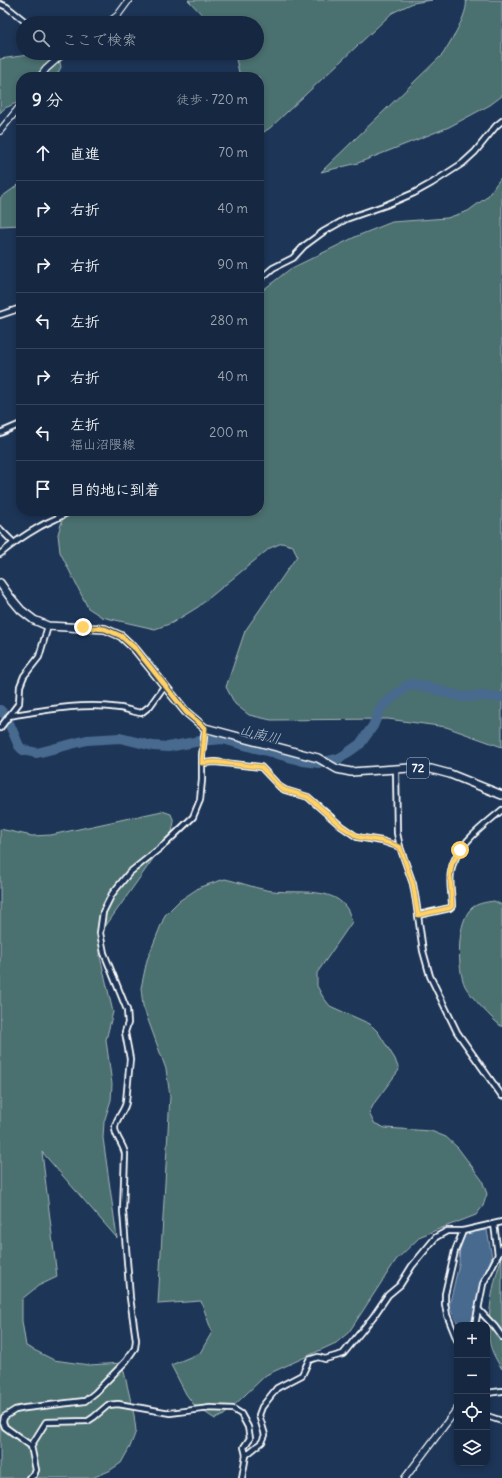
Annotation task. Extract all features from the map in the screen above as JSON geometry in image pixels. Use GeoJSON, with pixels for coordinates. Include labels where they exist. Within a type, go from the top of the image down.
{"type":"FeatureCollection","features":[{"type":"Feature","properties":{"kind":"main road","name":"72"},"geometry":{"type":"LineString","coordinates":[[0,583],[21,610],[34,620],[48,626],[105,629],[121,636],[136,649],[186,712],[205,728],[318,758],[324,760],[330,766],[350,772],[410,768],[431,769],[450,774],[502,795]]}},
{"type":"Feature","properties":{"kind":"street"},"geometry":{"type":"LineString","coordinates":[[117,16],[129,0]]}},
{"type":"Feature","properties":{"kind":"street"},"geometry":{"type":"LineString","coordinates":[[0,4],[7,7],[18,16]]}},
{"type":"Feature","properties":{"kind":"street"},"geometry":{"type":"LineString","coordinates":[[44,72],[56,60]]}},
{"type":"Feature","properties":{"kind":"street"},"geometry":{"type":"LineString","coordinates":[[0,131],[16,111]]}},
{"type":"Feature","properties":{"kind":"street"},"geometry":{"type":"LineString","coordinates":[[264,276],[273,268],[293,258],[304,246],[323,232],[346,219],[386,205],[414,193],[463,164],[502,121]]}},
{"type":"Feature","properties":{"kind":"street"},"geometry":{"type":"LineString","coordinates":[[0,315],[16,310]]}},
{"type":"Feature","properties":{"kind":"street"},"geometry":{"type":"LineString","coordinates":[[0,433],[16,426]]}},
{"type":"Feature","properties":{"kind":"street"},"geometry":{"type":"LineString","coordinates":[[0,554],[14,542],[39,527],[63,516]]}},
{"type":"Feature","properties":{"kind":"street"},"geometry":{"type":"LineString","coordinates":[[0,529],[14,542]]}},
{"type":"Feature","properties":{"kind":"street"},"geometry":{"type":"LineString","coordinates":[[0,728],[19,703],[20,686],[24,676],[39,657],[48,626]]}},
{"type":"Feature","properties":{"kind":"street"},"geometry":{"type":"LineString","coordinates":[[9,716],[48,709],[78,706],[120,708],[141,713],[150,706],[165,685]]}},
{"type":"Feature","properties":{"kind":"street"},"geometry":{"type":"LineString","coordinates":[[29,1478],[34,1475],[36,1470],[31,1446],[5,1427],[3,1422],[4,1417],[15,1410],[25,1408],[85,1401],[106,1382],[135,1348],[136,1340],[130,1298],[123,1212],[125,1149],[115,1131],[115,1127],[125,1108],[126,1102],[130,1059],[125,1032],[128,1024],[127,1010],[104,953],[100,933],[102,912],[112,894],[129,873],[165,844],[193,817],[200,800],[205,728]]}},
{"type":"Feature","properties":{"kind":"street"},"geometry":{"type":"LineString","coordinates":[[202,763],[215,762],[261,767],[280,787],[308,797],[341,826],[358,837],[382,841],[400,847]]}},
{"type":"Feature","properties":{"kind":"street"},"geometry":{"type":"LineString","coordinates":[[396,769],[397,833],[400,847],[413,884],[423,951],[430,976],[457,1032],[502,1096]]}},
{"type":"Feature","properties":{"kind":"street"},"geometry":{"type":"LineString","coordinates":[[418,915],[450,908],[452,906],[450,874],[452,864],[460,850],[481,827],[502,810]]}},
{"type":"Feature","properties":{"kind":"street"},"geometry":{"type":"LineString","coordinates":[[246,1455],[262,1442],[265,1435],[259,1415],[262,1406],[277,1388],[302,1374],[309,1360],[318,1357],[325,1359],[342,1354],[373,1317],[388,1295],[400,1285],[412,1266],[436,1237],[447,1231],[463,1231],[502,1222]]}},
{"type":"Feature","properties":{"kind":"street"},"geometry":{"type":"LineString","coordinates":[[494,1224],[498,1255]]}},
{"type":"Feature","properties":{"kind":"street"},"geometry":{"type":"LineString","coordinates":[[454,1331],[445,1304],[445,1294],[452,1271],[455,1251],[463,1231]]}},
{"type":"Feature","properties":{"kind":"street"},"geometry":{"type":"LineString","coordinates":[[476,1322],[483,1284],[502,1247]]}},
{"type":"Feature","properties":{"kind":"street"},"geometry":{"type":"LineString","coordinates":[[478,1309],[502,1337]]}},
{"type":"Feature","properties":{"kind":"street"},"geometry":{"type":"LineString","coordinates":[[490,1393],[502,1391]]}},
{"type":"Feature","properties":{"kind":"street"},"geometry":{"type":"LineString","coordinates":[[31,1446],[46,1422],[88,1420],[108,1405],[118,1404],[134,1408],[170,1413],[210,1408],[233,1409],[241,1414],[248,1427],[250,1438],[244,1447],[246,1455],[242,1478]]}},
{"type":"Feature","properties":{"kind":"street"},"geometry":{"type":"LineString","coordinates":[[405,1478],[454,1413]]}},
{"type":"Feature","properties":{"kind":"street"},"geometry":{"type":"LineString","coordinates":[[490,1417],[502,1421]]}},
{"type":"Feature","properties":{"kind":"green space"},"geometry":{"type":"Polygon","coordinates":[[[188,0],[432,0],[413,3],[392,13],[270,128],[264,132],[264,72],[239,72],[236,60],[264,60],[264,16],[203,16],[188,0]]]}},
{"type":"Feature","properties":{"kind":"green space"},"geometry":{"type":"Polygon","coordinates":[[[466,0],[502,0],[502,96],[490,105],[449,127],[358,163],[321,172],[443,54],[462,20],[465,12],[466,0]]]}},
{"type":"Feature","properties":{"kind":"green space"},"geometry":{"type":"Polygon","coordinates":[[[16,57],[16,60],[59,60],[61,67],[58,72],[16,72],[16,103],[5,108],[0,113],[0,59],[16,57]]]}},
{"type":"Feature","properties":{"kind":"green space"},"geometry":{"type":"Polygon","coordinates":[[[502,176],[502,747],[446,727],[388,719],[271,720],[249,715],[235,704],[226,687],[245,631],[297,556],[293,546],[282,543],[270,548],[198,607],[172,623],[155,629],[102,617],[88,608],[60,552],[58,534],[63,516],[264,516],[264,289],[290,269],[357,236],[392,222],[447,218],[468,211],[487,197],[502,176]]]}},
{"type":"Feature","properties":{"kind":"green space"},"geometry":{"type":"Polygon","coordinates":[[[16,187],[16,225],[0,226],[0,198],[16,187]]]}},
{"type":"Feature","properties":{"kind":"green space"},"geometry":{"type":"Polygon","coordinates":[[[162,811],[171,814],[174,822],[172,832],[105,927],[101,940],[100,956],[113,1012],[106,1040],[112,1084],[111,1100],[104,1122],[103,1138],[117,1238],[42,1152],[57,1277],[38,1286],[22,1299],[22,1321],[26,1346],[54,1360],[89,1365],[122,1363],[134,1415],[136,1431],[130,1447],[121,1463],[109,1471],[92,1478],[0,1478],[0,829],[32,836],[51,835],[162,811]]]}},
{"type":"Feature","properties":{"kind":"green space"},"geometry":{"type":"Polygon","coordinates":[[[225,879],[266,890],[329,895],[339,901],[347,909],[352,922],[317,973],[317,986],[330,1006],[370,1024],[378,1032],[395,1059],[399,1070],[375,1102],[369,1113],[374,1123],[385,1128],[431,1131],[446,1137],[458,1148],[482,1180],[487,1194],[483,1206],[476,1215],[421,1236],[396,1260],[349,1332],[336,1343],[266,1375],[224,1415],[215,1419],[194,1405],[186,1394],[171,1365],[200,1353],[212,1332],[201,1301],[158,1304],[170,1096],[166,1069],[143,1006],[141,988],[147,960],[165,915],[179,901],[200,887],[225,879]]]}},
{"type":"Feature","properties":{"kind":"green space"},"geometry":{"type":"Polygon","coordinates":[[[494,901],[502,905],[502,1027],[472,996],[465,986],[460,969],[461,933],[463,922],[467,913],[475,906],[494,901]]]}},
{"type":"Feature","properties":{"kind":"green space"},"geometry":{"type":"Polygon","coordinates":[[[502,1258],[502,1369],[490,1344],[489,1322],[493,1288],[502,1258]]]}},
{"type":"Feature","properties":{"kind":"water"},"geometry":{"type":"Polygon","coordinates":[[[487,1230],[492,1257],[480,1285],[472,1322],[457,1322],[449,1306],[459,1264],[460,1241],[467,1232],[487,1230]]]}},
{"type":"Feature","properties":{"kind":"waterway","name":"山南川"},"geometry":{"type":"LineString","coordinates":[[0,710],[6,716],[19,746],[23,750],[37,753],[87,740],[120,738],[153,746],[168,747],[200,741],[223,739],[303,761],[319,763],[340,758],[360,744],[373,726],[381,707],[408,685],[413,684],[462,697],[502,697]]}},
{"type":"Feature","properties":{"kind":"route"},"geometry":{"type":"LineString","coordinates":[[83,627],[105,629],[121,636],[136,649],[186,712],[205,728],[202,763],[215,762],[261,767],[280,787],[308,797],[341,826],[358,837],[382,841],[400,847],[413,884],[418,915],[450,908],[452,906],[450,874],[452,864],[460,850]]}}]}
